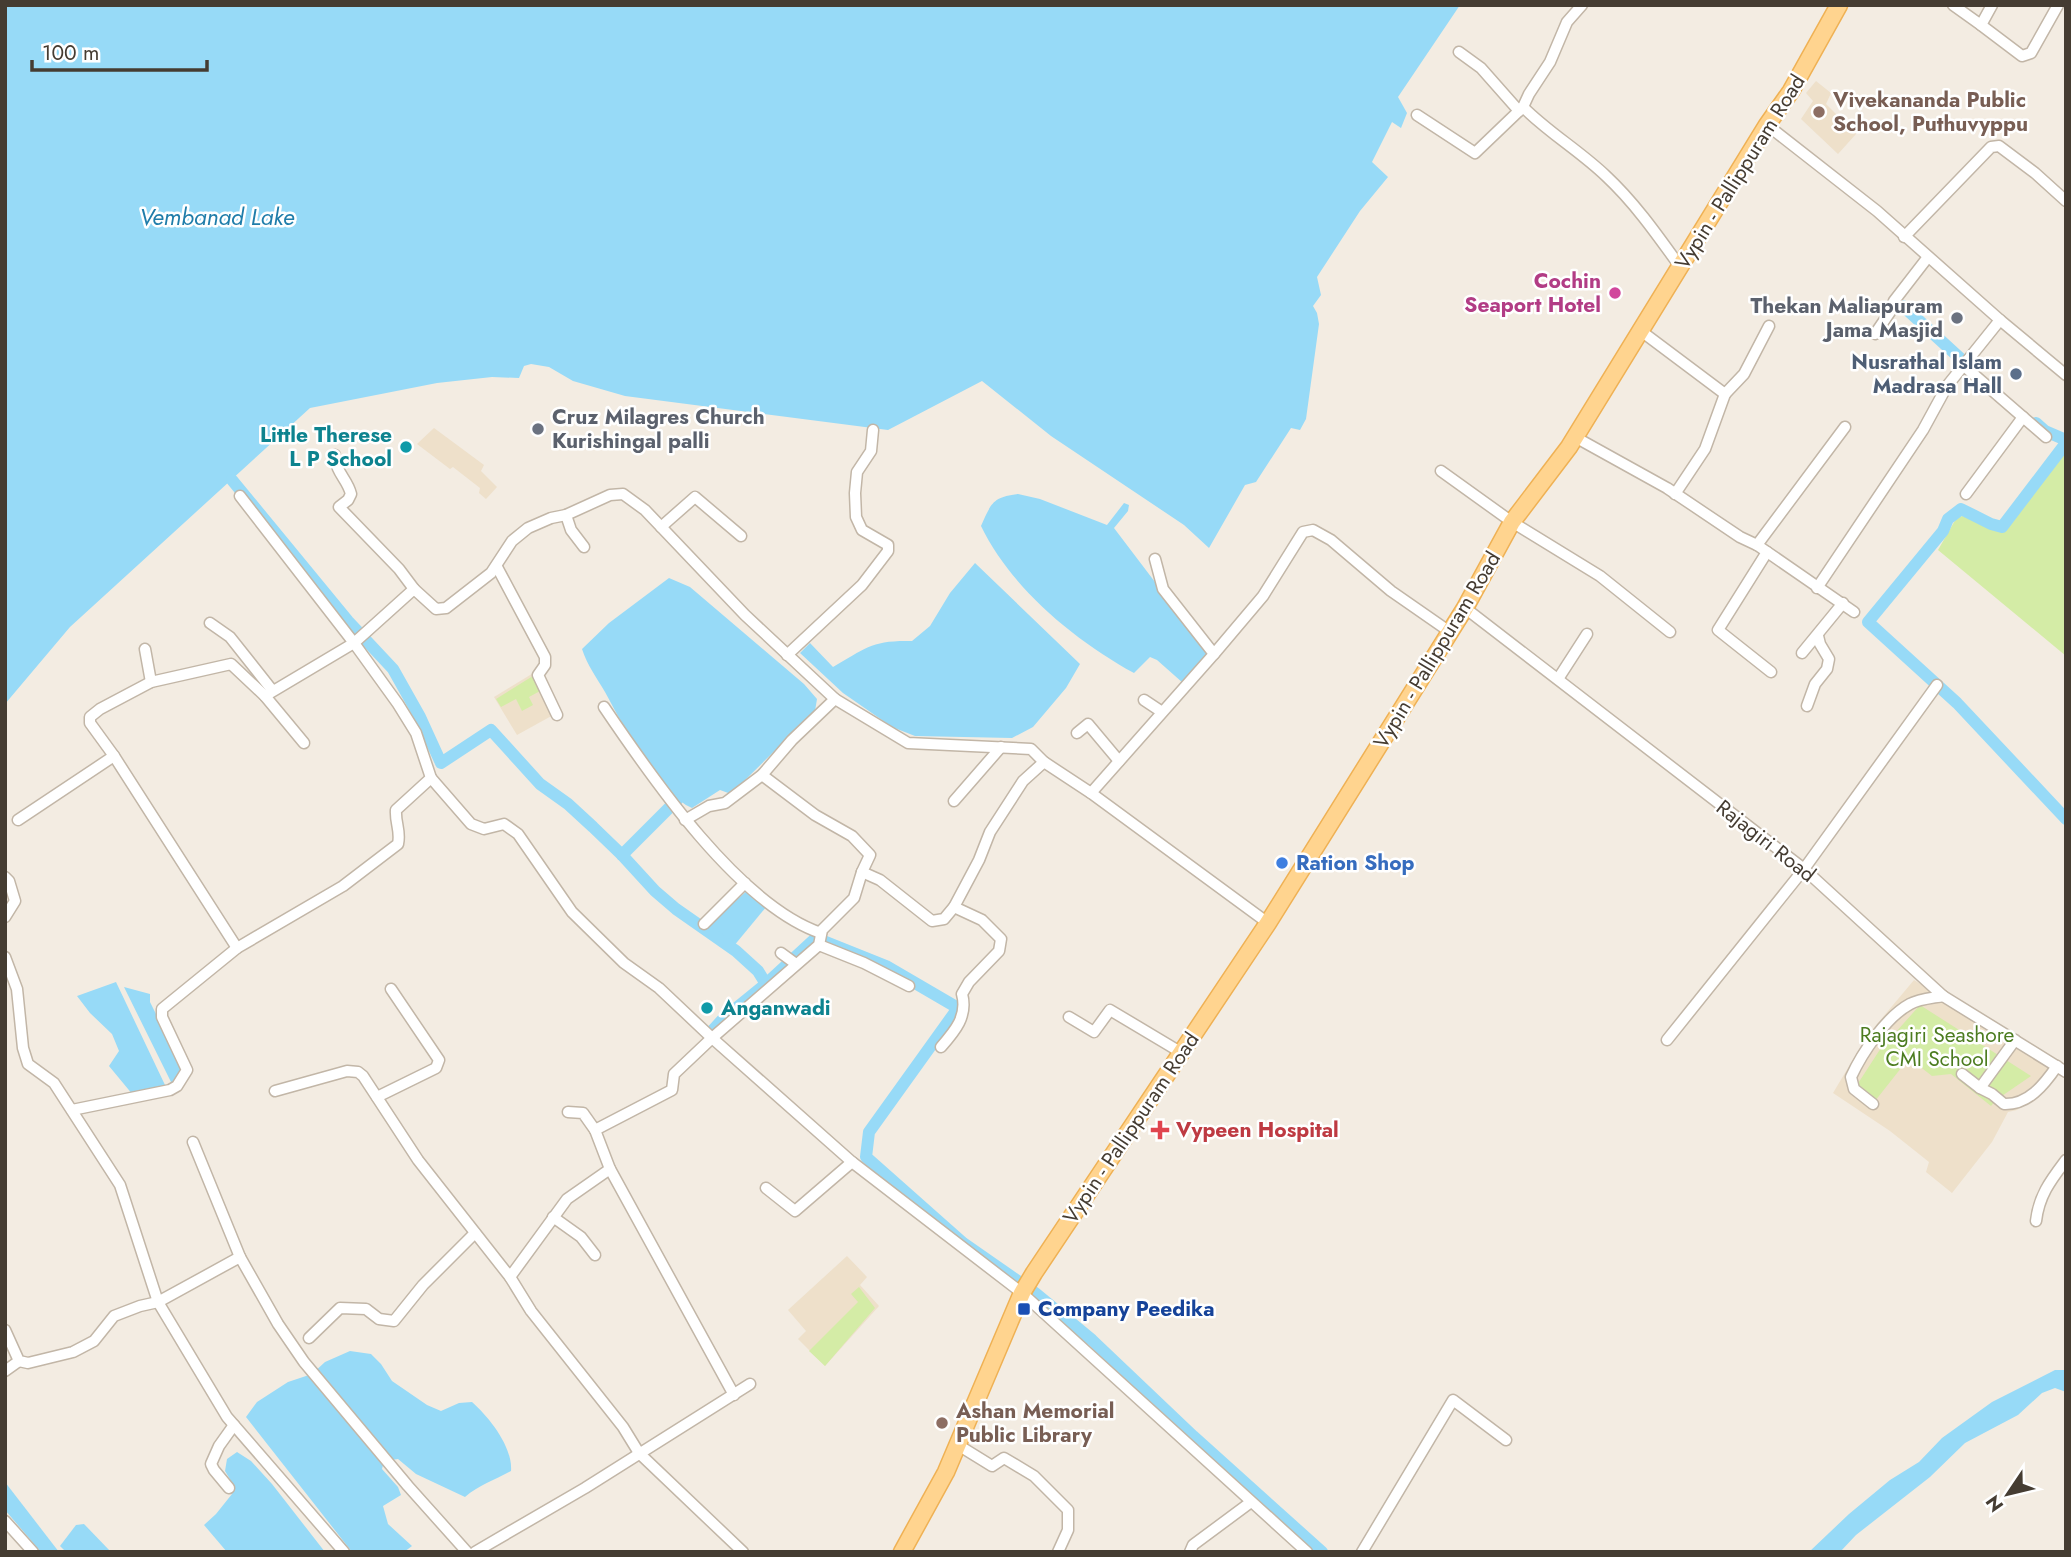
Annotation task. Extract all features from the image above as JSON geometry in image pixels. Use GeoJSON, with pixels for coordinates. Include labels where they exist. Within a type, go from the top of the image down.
{"type":"FeatureCollection","features":[{"type":"Feature","properties":{"kind":"main road","name":"Vypin - Pallippuram Road"},"geometry":{"type":"LineString","coordinates":[[902,1552],[933,1499],[1026,1287],[1268,923],[1465,608],[1512,522],[1575,437],[1767,125],[1791,91],[1834,8]]}},
{"type":"Feature","properties":{"kind":"street"},"geometry":{"type":"LineString","coordinates":[[1417,115],[1475,153],[1521,109],[1550,62],[1567,22],[1582,5]]}},
{"type":"Feature","properties":{"kind":"street"},"geometry":{"type":"LineString","coordinates":[[1953,5],[2022,56],[2031,53],[2059,5]]}},
{"type":"Feature","properties":{"kind":"street"},"geometry":{"type":"LineString","coordinates":[[1981,25],[1992,5]]}},
{"type":"Feature","properties":{"kind":"street"},"geometry":{"type":"LineString","coordinates":[[1459,52],[1480,68],[1521,109],[1606,176],[1643,216],[1681,268]]}},
{"type":"Feature","properties":{"kind":"street"},"geometry":{"type":"LineString","coordinates":[[1767,125],[1877,211],[2066,375]]}},
{"type":"Feature","properties":{"kind":"street"},"geometry":{"type":"LineString","coordinates":[[1905,237],[1991,147],[1999,146],[2066,201]]}},
{"type":"Feature","properties":{"kind":"street"},"geometry":{"type":"LineString","coordinates":[[1875,334],[1894,301],[1928,257]]}},
{"type":"Feature","properties":{"kind":"street"},"geometry":{"type":"LineString","coordinates":[[1817,588],[1923,430],[1947,386],[2000,320]]}},
{"type":"Feature","properties":{"kind":"street"},"geometry":{"type":"LineString","coordinates":[[1675,494],[1705,449],[1725,394],[1744,374],[1769,326]]}},
{"type":"Feature","properties":{"kind":"street"},"geometry":{"type":"LineString","coordinates":[[1641,331],[1725,394]]}},
{"type":"Feature","properties":{"kind":"street"},"geometry":{"type":"LineString","coordinates":[[1966,365],[2046,437]]}},
{"type":"Feature","properties":{"kind":"street"},"geometry":{"type":"LineString","coordinates":[[1966,494],[2023,417]]}},
{"type":"Feature","properties":{"kind":"street"},"geometry":{"type":"LineString","coordinates":[[1757,545],[1845,427]]}},
{"type":"Feature","properties":{"kind":"street"},"geometry":{"type":"LineString","coordinates":[[787,655],[862,585],[888,551],[888,545],[863,530],[856,517],[857,472],[869,456],[873,445],[873,430]]}},
{"type":"Feature","properties":{"kind":"street"},"geometry":{"type":"LineString","coordinates":[[1575,437],[1757,545],[1854,612]]}},
{"type":"Feature","properties":{"kind":"street"},"geometry":{"type":"LineString","coordinates":[[335,455],[336,467],[349,486],[351,494],[339,507],[399,569],[414,589],[436,609],[441,610],[497,567],[512,541],[528,528],[566,515],[610,495],[623,494],[645,510],[732,602],[835,699],[908,743],[1031,749],[1044,762],[1091,793],[1268,923]]}},
{"type":"Feature","properties":{"kind":"street"},"geometry":{"type":"LineString","coordinates":[[1441,471],[1512,522],[1600,576],[1670,632]]}},
{"type":"Feature","properties":{"kind":"street"},"geometry":{"type":"LineString","coordinates":[[240,496],[359,639],[416,733],[431,778],[471,824],[484,829],[504,824],[518,834],[572,912],[624,963],[659,988],[852,1162],[1026,1287],[1251,1503],[1307,1552]]}},
{"type":"Feature","properties":{"kind":"street"},"geometry":{"type":"LineString","coordinates":[[662,527],[695,497],[741,536]]}},
{"type":"Feature","properties":{"kind":"street"},"geometry":{"type":"LineString","coordinates":[[566,515],[571,530],[584,547]]}},
{"type":"Feature","properties":{"kind":"street"},"geometry":{"type":"LineString","coordinates":[[1091,793],[1263,596],[1303,532],[1313,530],[1331,540],[1391,591],[1450,632]]}},
{"type":"Feature","properties":{"kind":"street"},"geometry":{"type":"LineString","coordinates":[[1767,552],[1718,630],[1771,672]]}},
{"type":"Feature","properties":{"kind":"street"},"geometry":{"type":"LineString","coordinates":[[1155,559],[1163,589],[1214,654]]}},
{"type":"Feature","properties":{"kind":"street"},"geometry":{"type":"LineString","coordinates":[[497,567],[545,657],[545,665],[538,675],[557,715]]}},
{"type":"Feature","properties":{"kind":"street"},"geometry":{"type":"LineString","coordinates":[[268,693],[359,639],[414,589]]}},
{"type":"Feature","properties":{"kind":"street"},"geometry":{"type":"LineString","coordinates":[[1801,653],[1843,603]]}},
{"type":"Feature","properties":{"kind":"street","name":"Rajagiri Road"},"geometry":{"type":"LineString","coordinates":[[1465,608],[1804,869],[1943,996],[2061,1069]]}},
{"type":"Feature","properties":{"kind":"street"},"geometry":{"type":"LineString","coordinates":[[210,623],[230,637],[304,743]]}},
{"type":"Feature","properties":{"kind":"street"},"geometry":{"type":"LineString","coordinates":[[1558,680],[1587,635]]}},
{"type":"Feature","properties":{"kind":"street"},"geometry":{"type":"LineString","coordinates":[[1807,706],[1815,684],[1827,669],[1829,659],[1819,644],[1818,636]]}},
{"type":"Feature","properties":{"kind":"street"},"geometry":{"type":"LineString","coordinates":[[145,649],[151,682]]}},
{"type":"Feature","properties":{"kind":"street"},"geometry":{"type":"LineString","coordinates":[[237,948],[90,723],[90,717],[151,682],[231,664],[268,693]]}},
{"type":"Feature","properties":{"kind":"street"},"geometry":{"type":"LineString","coordinates":[[1667,1040],[1804,869],[1937,685]]}},
{"type":"Feature","properties":{"kind":"street"},"geometry":{"type":"LineString","coordinates":[[680,813],[725,803],[762,775],[792,740],[835,699]]}},
{"type":"Feature","properties":{"kind":"street"},"geometry":{"type":"LineString","coordinates":[[1144,700],[1162,712]]}},
{"type":"Feature","properties":{"kind":"street"},"geometry":{"type":"LineString","coordinates":[[604,707],[639,760],[680,813],[745,883],[802,927],[821,933]]}},
{"type":"Feature","properties":{"kind":"street"},"geometry":{"type":"LineString","coordinates":[[1077,733],[1088,724],[1119,761]]}},
{"type":"Feature","properties":{"kind":"street"},"geometry":{"type":"LineString","coordinates":[[954,801],[1001,747]]}},
{"type":"Feature","properties":{"kind":"street"},"geometry":{"type":"LineString","coordinates":[[18,820],[114,756]]}},
{"type":"Feature","properties":{"kind":"street"},"geometry":{"type":"LineString","coordinates":[[863,872],[880,880],[932,921],[944,919],[979,860],[990,832],[1023,781],[1044,762]]}},
{"type":"Feature","properties":{"kind":"street"},"geometry":{"type":"LineString","coordinates":[[595,1130],[667,1094],[674,1085],[674,1074],[819,946],[821,933],[854,898],[870,855],[852,836],[815,815],[762,775]]}},
{"type":"Feature","properties":{"kind":"street"},"geometry":{"type":"LineString","coordinates":[[72,1110],[170,1090],[177,1086],[187,1070],[162,1017],[162,1009],[237,948],[343,886],[398,844],[401,834],[395,820],[396,810],[431,778]]}},
{"type":"Feature","properties":{"kind":"street"},"geometry":{"type":"LineString","coordinates":[[5,877],[9,881],[15,901],[5,917]]}},
{"type":"Feature","properties":{"kind":"street"},"geometry":{"type":"LineString","coordinates":[[704,924],[745,883]]}},
{"type":"Feature","properties":{"kind":"street"},"geometry":{"type":"LineString","coordinates":[[941,1047],[960,1022],[965,1006],[962,994],[969,982],[999,951],[1001,939],[982,920],[954,906]]}},
{"type":"Feature","properties":{"kind":"street"},"geometry":{"type":"LineString","coordinates":[[819,946],[864,963],[909,986]]}},
{"type":"Feature","properties":{"kind":"street"},"geometry":{"type":"LineString","coordinates":[[781,953],[796,964]]}},
{"type":"Feature","properties":{"kind":"street"},"geometry":{"type":"LineString","coordinates":[[5,957],[17,989],[23,1048],[28,1063],[54,1083],[120,1185],[158,1302],[227,1417],[344,1552]]}},
{"type":"Feature","properties":{"kind":"street"},"geometry":{"type":"LineString","coordinates":[[377,1097],[436,1068],[439,1063],[391,989]]}},
{"type":"Feature","properties":{"kind":"street"},"geometry":{"type":"LineString","coordinates":[[1873,1104],[1854,1089],[1851,1077],[1861,1054],[1911,1003],[1943,996]]}},
{"type":"Feature","properties":{"kind":"street"},"geometry":{"type":"LineString","coordinates":[[1069,1017],[1094,1032],[1110,1010],[1182,1052]]}},
{"type":"Feature","properties":{"kind":"street"},"geometry":{"type":"LineString","coordinates":[[1980,1087],[2015,1040]]}},
{"type":"Feature","properties":{"kind":"street"},"geometry":{"type":"LineString","coordinates":[[1962,1074],[2004,1104],[2011,1104],[2027,1099],[2061,1069]]}},
{"type":"Feature","properties":{"kind":"street"},"geometry":{"type":"LineString","coordinates":[[275,1091],[353,1070],[363,1076],[418,1160],[510,1277],[531,1311],[623,1427],[639,1453],[743,1552]]}},
{"type":"Feature","properties":{"kind":"street"},"geometry":{"type":"LineString","coordinates":[[568,1112],[583,1113],[595,1130],[610,1169],[734,1395]]}},
{"type":"Feature","properties":{"kind":"street"},"geometry":{"type":"LineString","coordinates":[[193,1142],[240,1256],[278,1324],[304,1362],[467,1552]]}},
{"type":"Feature","properties":{"kind":"street"},"geometry":{"type":"LineString","coordinates":[[2036,1221],[2038,1203],[2046,1186],[2066,1160]]}},
{"type":"Feature","properties":{"kind":"street"},"geometry":{"type":"LineString","coordinates":[[766,1188],[794,1211],[852,1162]]}},
{"type":"Feature","properties":{"kind":"street"},"geometry":{"type":"LineString","coordinates":[[510,1277],[567,1199],[610,1169]]}},
{"type":"Feature","properties":{"kind":"street"},"geometry":{"type":"LineString","coordinates":[[553,1217],[581,1237],[595,1255]]}},
{"type":"Feature","properties":{"kind":"street"},"geometry":{"type":"LineString","coordinates":[[309,1338],[340,1308],[366,1309],[379,1319],[394,1321],[430,1278],[475,1233]]}},
{"type":"Feature","properties":{"kind":"street"},"geometry":{"type":"LineString","coordinates":[[5,1371],[19,1361],[28,1363],[73,1352],[94,1341],[114,1316],[158,1302],[240,1256]]}},
{"type":"Feature","properties":{"kind":"street"},"geometry":{"type":"LineString","coordinates":[[5,1330],[19,1361]]}},
{"type":"Feature","properties":{"kind":"street"},"geometry":{"type":"LineString","coordinates":[[475,1552],[585,1488],[750,1384]]}},
{"type":"Feature","properties":{"kind":"street"},"geometry":{"type":"LineString","coordinates":[[1362,1552],[1453,1400],[1506,1440]]}},
{"type":"Feature","properties":{"kind":"street"},"geometry":{"type":"LineString","coordinates":[[229,1488],[211,1464],[219,1446],[234,1425]]}},
{"type":"Feature","properties":{"kind":"street"},"geometry":{"type":"LineString","coordinates":[[958,1445],[992,1466],[1004,1458],[1034,1476],[1068,1510],[1068,1530],[1058,1552]]}},
{"type":"Feature","properties":{"kind":"street"},"geometry":{"type":"LineString","coordinates":[[1190,1552],[1194,1545],[1251,1503]]}},
{"type":"Feature","properties":{"kind":"street"},"geometry":{"type":"LineString","coordinates":[[5,1521],[33,1552]]}},
{"type":"Feature","properties":{"kind":"shaded area","name":"Vivekananda Public School, Puthuvyppu"},"geometry":{"type":"Polygon","coordinates":[[[1816,81],[1831,93],[1826,104],[1856,134],[1838,154],[1801,119],[1813,101],[1806,93],[1816,81]]]}},
{"type":"Feature","properties":{"kind":"shaded area"},"geometry":{"type":"Polygon","coordinates":[[[434,428],[484,465],[481,471],[497,487],[486,499],[479,493],[480,488],[417,444],[434,428]]]}},
{"type":"Feature","properties":{"kind":"shaded area"},"geometry":{"type":"Polygon","coordinates":[[[535,672],[555,714],[517,735],[494,697],[535,672]]]}},
{"type":"Feature","properties":{"kind":"shaded area","name":"Rajagiri Seashore CMI School"},"geometry":{"type":"Polygon","coordinates":[[[1914,980],[2059,1071],[2037,1096],[2017,1110],[2008,1112],[1992,1142],[1952,1193],[1926,1172],[1929,1162],[1890,1131],[1833,1093],[1867,1036],[1914,980]]]}},
{"type":"Feature","properties":{"kind":"shaded area"},"geometry":{"type":"Polygon","coordinates":[[[847,1256],[867,1277],[860,1285],[879,1306],[825,1366],[798,1339],[806,1331],[788,1310],[847,1256]]]}},
{"type":"Feature","properties":{"kind":"green space"},"geometry":{"type":"Polygon","coordinates":[[[2061,443],[2066,445],[2066,656],[1938,550],[1957,517],[1963,516],[1996,529],[2061,443]]]}},
{"type":"Feature","properties":{"kind":"green space"},"geometry":{"type":"Polygon","coordinates":[[[536,674],[542,690],[529,697],[533,705],[522,711],[516,699],[501,707],[496,699],[536,674]]]}},
{"type":"Feature","properties":{"kind":"green space","name":"Rajagiri Seashore CMI School"},"geometry":{"type":"Polygon","coordinates":[[[1920,1005],[2031,1076],[1991,1106],[1951,1074],[1932,1076],[1909,1058],[1875,1101],[1855,1088],[1879,1051],[1920,1005]]]}},
{"type":"Feature","properties":{"kind":"green space"},"geometry":{"type":"Polygon","coordinates":[[[859,1287],[875,1308],[825,1366],[809,1351],[858,1302],[851,1294],[859,1287]]]}},
{"type":"Feature","properties":{"kind":"water","name":"Vembanad Lake"},"geometry":{"type":"Polygon","coordinates":[[[5,5],[1460,5],[1398,97],[1407,113],[1401,128],[1392,122],[1372,162],[1388,177],[1360,211],[1317,277],[1321,295],[1313,306],[1319,324],[1306,419],[1300,430],[1291,428],[1256,482],[1245,485],[1209,548],[1184,525],[1051,436],[982,381],[888,430],[625,396],[573,381],[549,367],[531,364],[524,366],[519,378],[492,377],[437,383],[310,408],[70,627],[5,704],[5,5]]]}},
{"type":"Feature","properties":{"kind":"water"},"geometry":{"type":"Polygon","coordinates":[[[1018,494],[1040,499],[1107,525],[1124,503],[1129,505],[1128,511],[1114,528],[1209,656],[1183,683],[1150,657],[1134,673],[1111,660],[1067,628],[1027,591],[994,549],[981,526],[993,503],[1003,497],[1018,494]]]}},
{"type":"Feature","properties":{"kind":"water"},"geometry":{"type":"Polygon","coordinates":[[[975,563],[1080,664],[1066,688],[1033,727],[1012,738],[915,736],[892,727],[843,693],[800,653],[810,643],[833,667],[878,644],[912,641],[930,626],[950,593],[975,563]]]}},
{"type":"Feature","properties":{"kind":"water"},"geometry":{"type":"Polygon","coordinates":[[[669,578],[690,587],[804,684],[817,699],[815,711],[731,794],[720,790],[692,808],[666,788],[642,757],[589,666],[582,649],[609,623],[669,578]]]}},
{"type":"Feature","properties":{"kind":"water"},"geometry":{"type":"Polygon","coordinates":[[[749,889],[767,906],[733,947],[706,927],[749,889]]]}},
{"type":"Feature","properties":{"kind":"water"},"geometry":{"type":"Polygon","coordinates":[[[116,982],[165,1085],[133,1095],[109,1066],[119,1051],[112,1034],[77,996],[116,982]]]}},
{"type":"Feature","properties":{"kind":"water"},"geometry":{"type":"Polygon","coordinates":[[[124,987],[150,994],[150,1002],[183,1068],[179,1078],[172,1084],[124,987]]]}},
{"type":"Feature","properties":{"kind":"water"},"geometry":{"type":"Polygon","coordinates":[[[350,1351],[371,1354],[392,1381],[427,1405],[441,1411],[459,1403],[472,1402],[492,1424],[504,1443],[511,1462],[511,1471],[465,1497],[416,1474],[398,1459],[384,1461],[382,1469],[398,1487],[401,1495],[383,1506],[388,1524],[412,1546],[404,1552],[352,1552],[246,1417],[257,1402],[288,1382],[312,1374],[325,1362],[350,1351]]]}},
{"type":"Feature","properties":{"kind":"water"},"geometry":{"type":"Polygon","coordinates":[[[2055,1370],[2066,1370],[2066,1392],[2055,1388],[2042,1393],[2018,1415],[1965,1443],[1930,1477],[1856,1535],[1840,1552],[1809,1552],[1890,1480],[1919,1462],[1942,1438],[1992,1402],[2055,1370]]]}},
{"type":"Feature","properties":{"kind":"water"},"geometry":{"type":"Polygon","coordinates":[[[237,1452],[251,1461],[272,1484],[325,1552],[227,1552],[204,1525],[232,1494],[234,1486],[225,1471],[227,1459],[237,1452]]]}},
{"type":"Feature","properties":{"kind":"water"},"geometry":{"type":"Polygon","coordinates":[[[5,1482],[59,1552],[41,1552],[5,1510],[5,1482]]]}},
{"type":"Feature","properties":{"kind":"water"},"geometry":{"type":"Polygon","coordinates":[[[84,1524],[111,1552],[66,1552],[60,1546],[76,1525],[84,1524]]]}},
{"type":"Feature","properties":{"kind":"waterway"},"geometry":{"type":"LineString","coordinates":[[1903,306],[1974,371]]}},
{"type":"Feature","properties":{"kind":"waterway"},"geometry":{"type":"LineString","coordinates":[[2036,423],[2045,431],[2066,440]]}},
{"type":"Feature","properties":{"kind":"waterway"},"geometry":{"type":"LineString","coordinates":[[2066,443],[2002,527],[1961,509],[1948,519],[1943,531],[1868,622],[1957,703],[2066,819]]}},
{"type":"Feature","properties":{"kind":"waterway"},"geometry":{"type":"LineString","coordinates":[[232,480],[348,621],[393,669],[420,717],[441,763],[491,730],[540,784],[568,804],[593,827],[655,891],[736,951],[758,971],[766,984]]}},
{"type":"Feature","properties":{"kind":"waterway"},"geometry":{"type":"LineString","coordinates":[[622,855],[677,800]]}},
{"type":"Feature","properties":{"kind":"waterway"},"geometry":{"type":"LineString","coordinates":[[713,1030],[816,938],[886,966],[958,1008],[869,1132],[866,1157],[963,1243],[1035,1293],[1092,1340],[1193,1436],[1322,1552]]}},
{"type":"Feature","properties":{"kind":"place","name":"Vivekananda Public School, Puthuvyppu"},"geometry":{"type":"Point","coordinates":[1819,112]}},
{"type":"Feature","properties":{"kind":"place","name":"Cochin Seaport Hotel"},"geometry":{"type":"Point","coordinates":[1615,293]}},
{"type":"Feature","properties":{"kind":"place","name":"Thekan Maliapuram Jama Masjid"},"geometry":{"type":"Point","coordinates":[1957,318]}},
{"type":"Feature","properties":{"kind":"place","name":"Nusrathal Islam Madrasa Hall"},"geometry":{"type":"Point","coordinates":[2016,374]}},
{"type":"Feature","properties":{"kind":"place","name":"Cruz Milagres Church Kurishingal palli"},"geometry":{"type":"Point","coordinates":[538,429]}},
{"type":"Feature","properties":{"kind":"place","name":"Little Therese L P School"},"geometry":{"type":"Point","coordinates":[406,447]}},
{"type":"Feature","properties":{"kind":"place","name":"Ration Shop"},"geometry":{"type":"Point","coordinates":[1282,863]}},
{"type":"Feature","properties":{"kind":"place","name":"Anganwadi"},"geometry":{"type":"Point","coordinates":[707,1008]}},
{"type":"Feature","properties":{"kind":"place","name":"Vypeen Hospital"},"geometry":{"type":"Point","coordinates":[1160,1130]}},
{"type":"Feature","properties":{"kind":"place","name":"Company Peedika"},"geometry":{"type":"Point","coordinates":[1024,1309]}},
{"type":"Feature","properties":{"kind":"place","name":"Ashan Memorial Public Library"},"geometry":{"type":"Point","coordinates":[942,1423]}}]}
